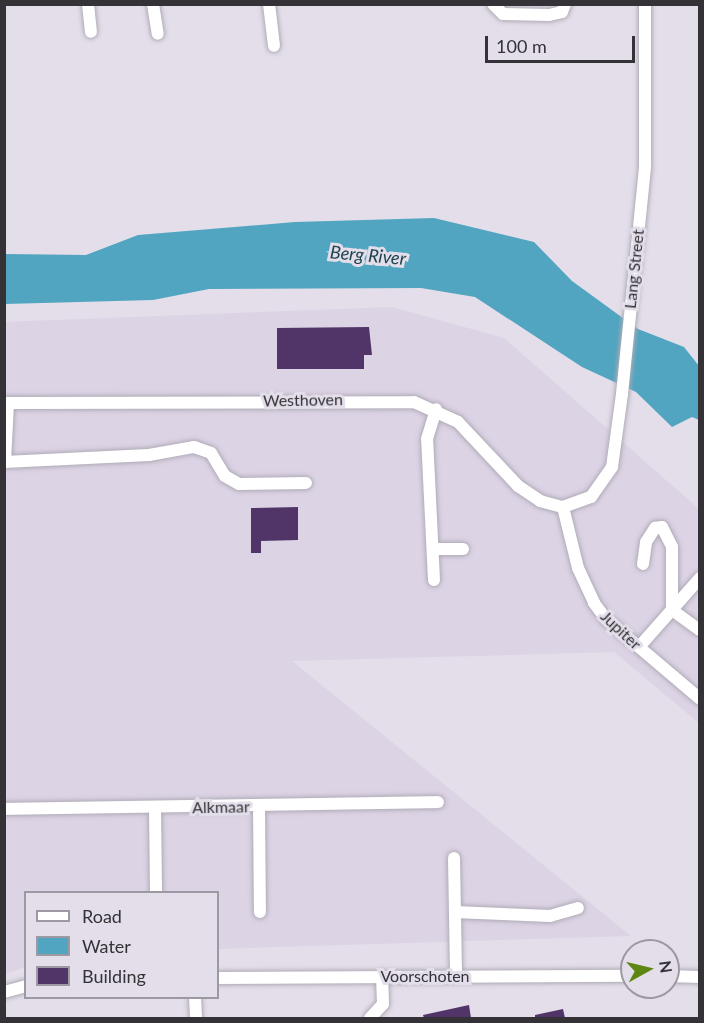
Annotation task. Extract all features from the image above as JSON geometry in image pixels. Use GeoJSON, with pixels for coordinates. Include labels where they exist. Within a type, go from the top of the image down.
{"type":"FeatureCollection","features":[{"type":"Feature","properties":{"kind":"street"},"geometry":{"type":"LineString","coordinates":[[88,4],[91,32]]}},
{"type":"Feature","properties":{"kind":"street"},"geometry":{"type":"LineString","coordinates":[[153,4],[158,34]]}},
{"type":"Feature","properties":{"kind":"street"},"geometry":{"type":"LineString","coordinates":[[269,4],[274,46]]}},
{"type":"Feature","properties":{"kind":"street"},"geometry":{"type":"LineString","coordinates":[[493,4],[503,14],[549,15],[562,12],[565,4]]}},
{"type":"Feature","properties":{"kind":"street","name":"Lang Street"},"geometry":{"type":"LineString","coordinates":[[563,507],[591,496],[606,480],[615,455],[645,166],[645,4]]}},
{"type":"Feature","properties":{"kind":"street","name":"Westhoven"},"geometry":{"type":"LineString","coordinates":[[7,403],[395,399],[436,410],[470,431],[530,496],[563,507]]}},
{"type":"Feature","properties":{"kind":"street"},"geometry":{"type":"LineString","coordinates":[[7,403],[5,462],[149,455],[194,447],[211,453],[225,476],[239,484],[306,483]]}},
{"type":"Feature","properties":{"kind":"street"},"geometry":{"type":"LineString","coordinates":[[434,580],[427,439],[436,410]]}},
{"type":"Feature","properties":{"kind":"street","name":"Jupiter"},"geometry":{"type":"LineString","coordinates":[[563,507],[585,586],[608,620],[699,699]]}},
{"type":"Feature","properties":{"kind":"street"},"geometry":{"type":"LineString","coordinates":[[643,564],[646,542],[655,528],[662,527],[672,547],[672,610]]}},
{"type":"Feature","properties":{"kind":"street"},"geometry":{"type":"LineString","coordinates":[[433,549],[463,549]]}},
{"type":"Feature","properties":{"kind":"street"},"geometry":{"type":"LineString","coordinates":[[639,647],[699,578]]}},
{"type":"Feature","properties":{"kind":"street"},"geometry":{"type":"LineString","coordinates":[[672,610],[699,630]]}},
{"type":"Feature","properties":{"kind":"street","name":"Alkmaar"},"geometry":{"type":"LineString","coordinates":[[4,809],[438,802]]}},
{"type":"Feature","properties":{"kind":"street"},"geometry":{"type":"LineString","coordinates":[[259,806],[260,912]]}},
{"type":"Feature","properties":{"kind":"street"},"geometry":{"type":"LineString","coordinates":[[155,808],[156,891]]}},
{"type":"Feature","properties":{"kind":"street"},"geometry":{"type":"LineString","coordinates":[[454,858],[456,975]]}},
{"type":"Feature","properties":{"kind":"street"},"geometry":{"type":"LineString","coordinates":[[455,912],[550,916],[578,908]]}},
{"type":"Feature","properties":{"kind":"street"},"geometry":{"type":"LineString","coordinates":[[370,1018],[383,1004],[382,976]]}},
{"type":"Feature","properties":{"kind":"street","name":"Voorschoten"},"geometry":{"type":"LineString","coordinates":[[219,978],[620,976]]}},
{"type":"Feature","properties":{"kind":"street"},"geometry":{"type":"LineString","coordinates":[[680,976],[699,976]]}},
{"type":"Feature","properties":{"kind":"street"},"geometry":{"type":"LineString","coordinates":[[4,992],[24,987]]}},
{"type":"Feature","properties":{"kind":"street"},"geometry":{"type":"LineString","coordinates":[[195,999],[196,1018]]}},
{"type":"Feature","properties":{"kind":"shaded area"},"geometry":{"type":"Polygon","coordinates":[[[392,307],[504,338],[699,509],[699,723],[614,652],[292,661],[631,936],[219,949],[219,891],[24,891],[24,967],[5,974],[4,322],[392,307]]]}},
{"type":"Feature","properties":{"kind":"water","name":"Berg River"},"geometry":{"type":"Polygon","coordinates":[[[434,218],[534,242],[572,281],[638,329],[684,347],[699,366],[699,420],[692,417],[672,427],[636,392],[582,367],[475,297],[421,288],[209,289],[153,300],[5,304],[5,254],[86,255],[138,235],[295,222],[434,218]]]}},
{"type":"Feature","properties":{"kind":"building"},"geometry":{"type":"Polygon","coordinates":[[[369,327],[372,355],[364,355],[364,369],[277,369],[277,328],[369,327]]]}},
{"type":"Feature","properties":{"kind":"building"},"geometry":{"type":"Polygon","coordinates":[[[298,507],[298,540],[261,541],[261,553],[251,553],[251,508],[298,507]]]}},
{"type":"Feature","properties":{"kind":"building"},"geometry":{"type":"Polygon","coordinates":[[[469,1005],[471,1018],[424,1018],[423,1015],[469,1005]]]}},
{"type":"Feature","properties":{"kind":"building"},"geometry":{"type":"Polygon","coordinates":[[[563,1009],[565,1018],[535,1018],[535,1015],[563,1009]]]}}]}
